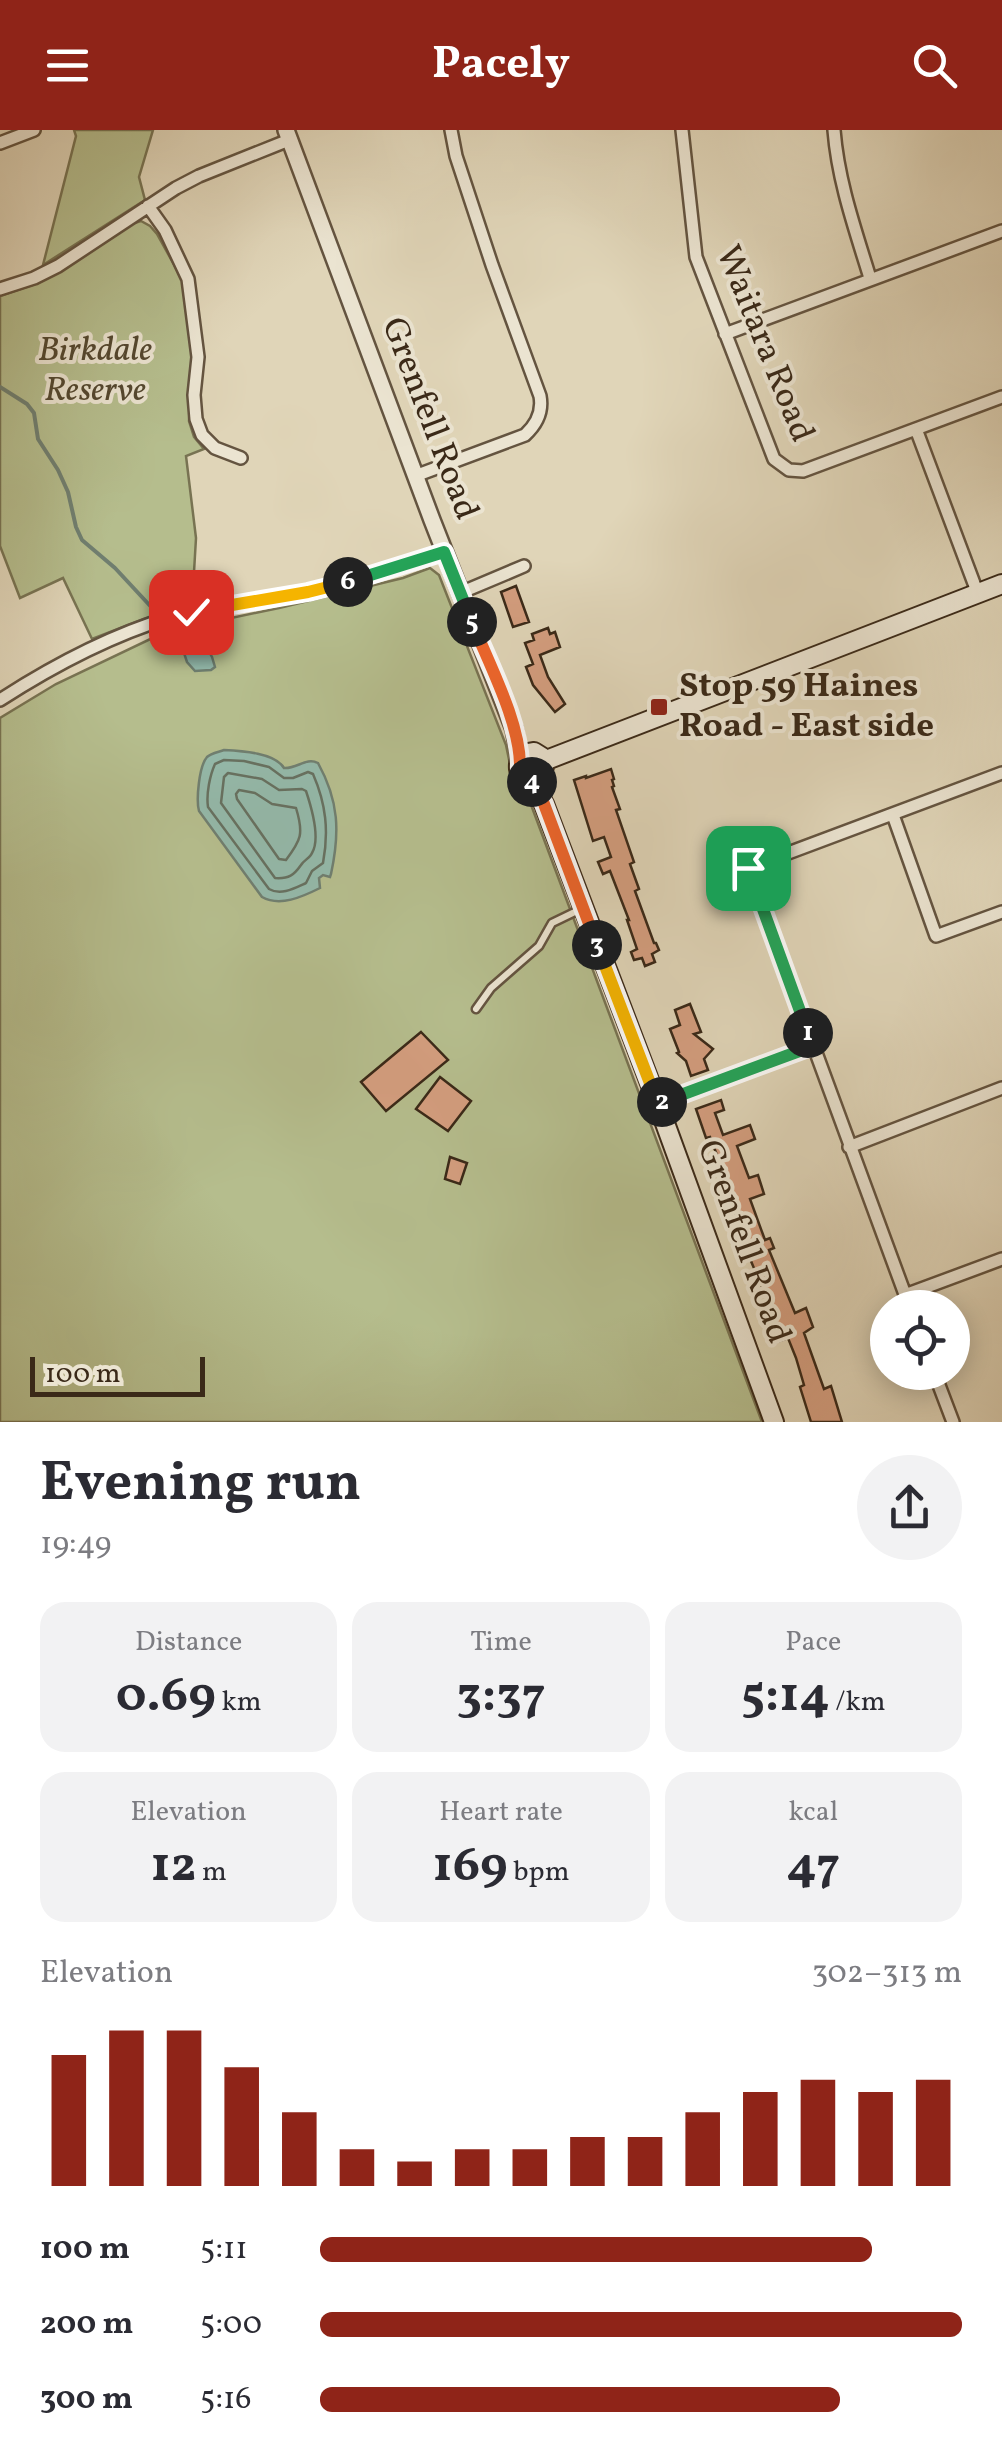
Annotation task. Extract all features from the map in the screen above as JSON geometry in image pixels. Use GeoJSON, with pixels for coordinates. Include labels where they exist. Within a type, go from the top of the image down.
{"type":"FeatureCollection","features":[{"type":"Feature","properties":{"kind":"main road"},"geometry":{"type":"LineString","coordinates":[[533,764],[1002,584]]}},
{"type":"Feature","properties":{"kind":"main road","name":"Grenfell Road"},"geometry":{"type":"LineString","coordinates":[[533,764],[582,908],[774,1422]]}},
{"type":"Feature","properties":{"kind":"street"},"geometry":{"type":"LineString","coordinates":[[0,143],[34,130]]}},
{"type":"Feature","properties":{"kind":"street"},"geometry":{"type":"LineString","coordinates":[[415,476],[525,435],[535,425],[541,403],[456,156],[451,130]]}},
{"type":"Feature","properties":{"kind":"street","name":"Waitara Road"},"geometry":{"type":"LineString","coordinates":[[682,130],[696,256],[774,459],[789,470],[803,470],[1002,397]]}},
{"type":"Feature","properties":{"kind":"street"},"geometry":{"type":"LineString","coordinates":[[834,130],[845,197],[870,278]]}},
{"type":"Feature","properties":{"kind":"street"},"geometry":{"type":"LineString","coordinates":[[0,290],[58,266],[198,176],[288,135]]}},
{"type":"Feature","properties":{"kind":"street","name":"Grenfell Road"},"geometry":{"type":"LineString","coordinates":[[288,135],[444,552],[514,729],[533,764]]}},
{"type":"Feature","properties":{"kind":"street"},"geometry":{"type":"LineString","coordinates":[[148,206],[165,230],[188,279],[198,356],[196,419],[202,435],[215,448],[241,458]]}},
{"type":"Feature","properties":{"kind":"street"},"geometry":{"type":"LineString","coordinates":[[725,334],[1002,231]]}},
{"type":"Feature","properties":{"kind":"street"},"geometry":{"type":"LineString","coordinates":[[916,429],[978,594]]}},
{"type":"Feature","properties":{"kind":"street"},"geometry":{"type":"LineString","coordinates":[[0,700],[75,655],[159,621],[308,592],[444,552]]}},
{"type":"Feature","properties":{"kind":"street"},"geometry":{"type":"LineString","coordinates":[[460,592],[524,566]]}},
{"type":"Feature","properties":{"kind":"street"},"geometry":{"type":"LineString","coordinates":[[904,1290],[748,868],[1002,773]]}},
{"type":"Feature","properties":{"kind":"street"},"geometry":{"type":"LineString","coordinates":[[893,815],[936,936],[1002,912]]}},
{"type":"Feature","properties":{"kind":"street"},"geometry":{"type":"LineString","coordinates":[[658,1104],[813,1046]]}},
{"type":"Feature","properties":{"kind":"street"},"geometry":{"type":"LineString","coordinates":[[849,1147],[1002,1088]]}},
{"type":"Feature","properties":{"kind":"street"},"geometry":{"type":"LineString","coordinates":[[932,1290],[1002,1258]]}},
{"type":"Feature","properties":{"kind":"street"},"geometry":{"type":"LineString","coordinates":[[940,1390],[952,1422]]}},
{"type":"Feature","properties":{"kind":"lane"},"geometry":{"type":"LineString","coordinates":[[476,1009],[491,988],[534,952],[552,923],[582,908]]}},
{"type":"Feature","properties":{"kind":"green space"},"geometry":{"type":"Polygon","coordinates":[[[74,130],[153,130],[139,177],[145,200],[43,265],[76,136],[74,130]]]}},
{"type":"Feature","properties":{"kind":"green space","name":"Birkdale Reserve"},"geometry":{"type":"Polygon","coordinates":[[[141,221],[157,234],[182,279],[192,357],[189,421],[194,437],[204,449],[186,456],[196,538],[192,606],[92,639],[63,578],[20,598],[0,546],[0,296],[38,283],[128,225],[141,221]]]}},
{"type":"Feature","properties":{"kind":"green space"},"geometry":{"type":"Polygon","coordinates":[[[430,568],[439,575],[506,745],[512,774],[524,786],[762,1422],[0,1422],[0,718],[56,684],[165,632],[279,608],[430,568]]]}},
{"type":"Feature","properties":{"kind":"water"},"geometry":{"type":"Polygon","coordinates":[[[204,643],[215,667],[195,671],[183,650],[204,643]]]}},
{"type":"Feature","properties":{"kind":"water"},"geometry":{"type":"Polygon","coordinates":[[[224,750],[266,756],[284,768],[309,761],[318,763],[334,804],[336,830],[331,874],[319,878],[320,888],[284,901],[262,897],[199,811],[204,761],[224,750]]]}},
{"type":"Feature","properties":{"kind":"building"},"geometry":{"type":"Polygon","coordinates":[[[516,586],[529,622],[513,627],[501,592],[516,586]]]}},
{"type":"Feature","properties":{"kind":"building"},"geometry":{"type":"Polygon","coordinates":[[[548,628],[550,634],[555,632],[560,647],[540,655],[565,704],[555,712],[533,685],[526,667],[533,664],[525,643],[534,640],[532,634],[548,628]]]}},
{"type":"Feature","properties":{"kind":"building"},"geometry":{"type":"Polygon","coordinates":[[[611,769],[620,809],[616,810],[634,862],[630,864],[639,889],[635,891],[659,950],[652,954],[655,962],[645,966],[642,958],[634,960],[631,952],[637,949],[629,920],[610,871],[603,874],[598,862],[611,857],[604,837],[593,841],[574,780],[611,769]]]}},
{"type":"Feature","properties":{"kind":"building"},"geometry":{"type":"Polygon","coordinates":[[[690,1004],[701,1032],[694,1034],[713,1049],[704,1059],[708,1070],[691,1076],[686,1061],[677,1053],[670,1029],[680,1025],[675,1010],[690,1004]]]}},
{"type":"Feature","properties":{"kind":"building"},"geometry":{"type":"Polygon","coordinates":[[[421,1032],[448,1060],[386,1111],[361,1082],[421,1032]]]}},
{"type":"Feature","properties":{"kind":"building"},"geometry":{"type":"Polygon","coordinates":[[[440,1077],[471,1101],[448,1131],[416,1109],[440,1077]]]}},
{"type":"Feature","properties":{"kind":"building"},"geometry":{"type":"Polygon","coordinates":[[[721,1100],[724,1110],[715,1113],[723,1135],[750,1125],[755,1139],[737,1146],[749,1178],[758,1175],[764,1194],[750,1199],[765,1240],[770,1238],[774,1248],[769,1250],[795,1313],[806,1308],[813,1327],[804,1333],[824,1389],[831,1386],[842,1422],[811,1422],[796,1358],[788,1338],[780,1341],[772,1322],[776,1320],[745,1247],[721,1177],[725,1176],[696,1109],[721,1100]]]}},
{"type":"Feature","properties":{"kind":"building"},"geometry":{"type":"Polygon","coordinates":[[[450,1157],[467,1163],[460,1184],[445,1179],[450,1157]]]}},
{"type":"Feature","properties":{"kind":"waterway"},"geometry":{"type":"LineString","coordinates":[[0,387],[34,413],[38,439],[68,492],[82,540],[154,610]]}},
{"type":"Feature","properties":{"kind":"waterway"},"geometry":{"type":"LineString","coordinates":[[166,637],[172,652]]}},
{"type":"Feature","properties":{"kind":"place","name":"Stop 59 Haines Road - East side"},"geometry":{"type":"Point","coordinates":[659,707]}},
{"type":"Feature","properties":{"kind":"route"},"geometry":{"type":"LineString","coordinates":[[191,612],[308,592],[444,552],[514,729],[520,768],[544,804],[658,1104],[813,1046],[748,868]]}}]}
